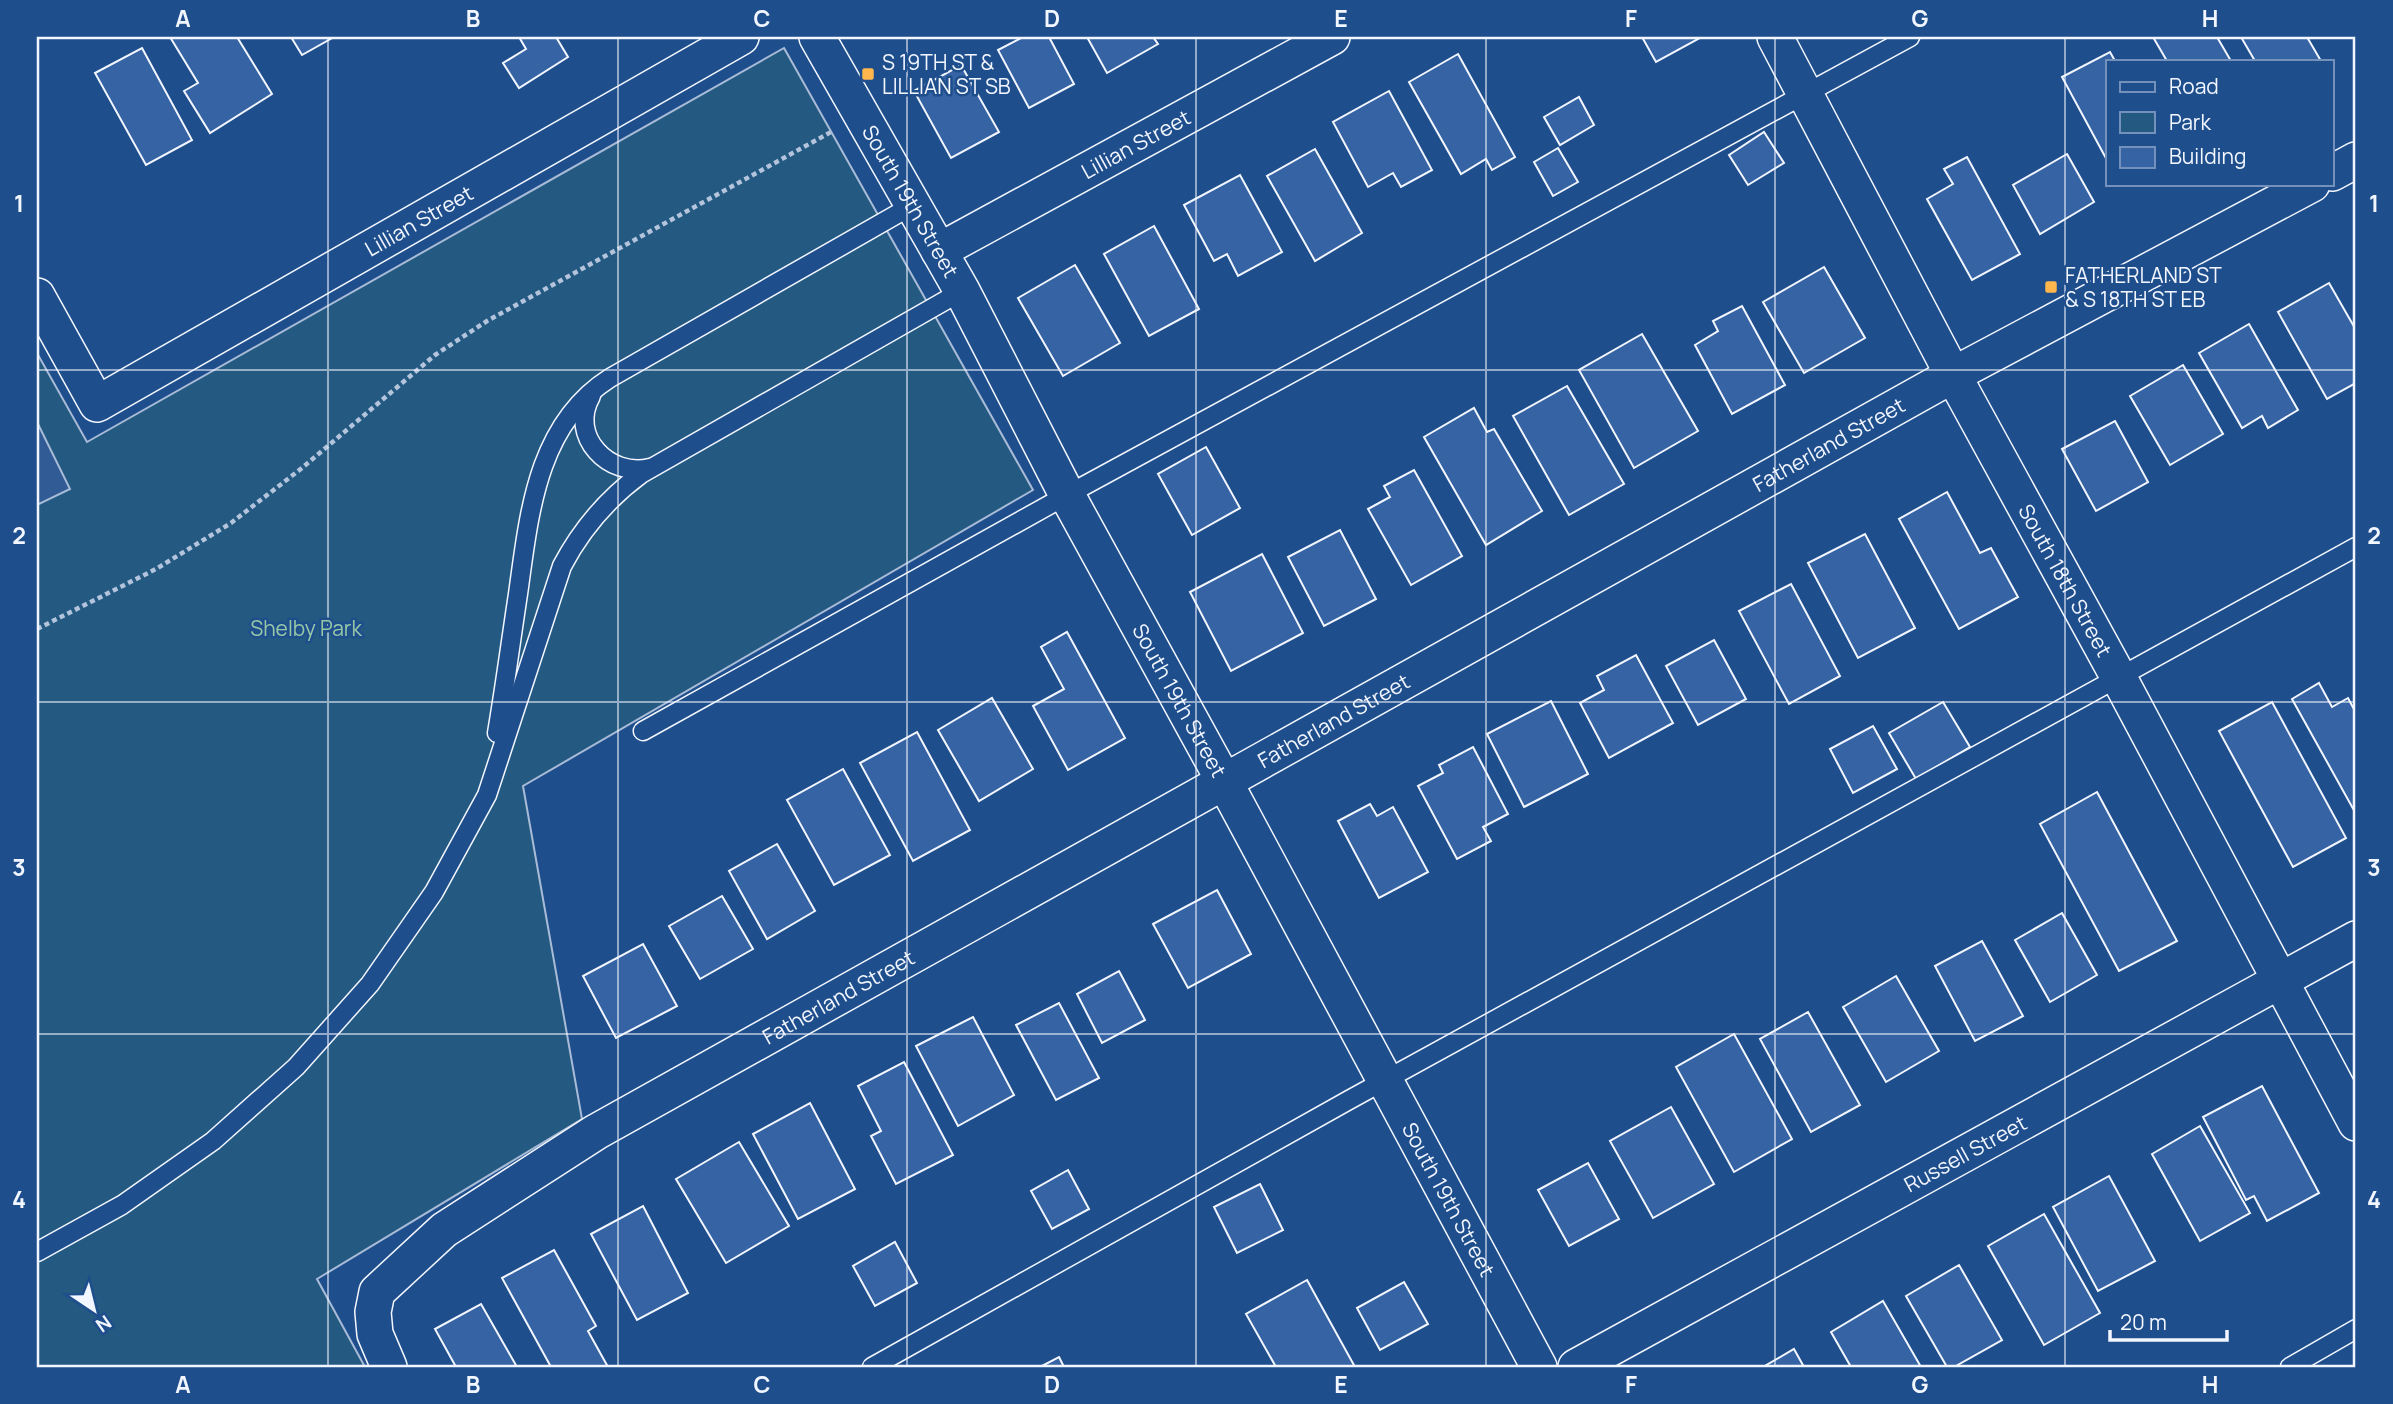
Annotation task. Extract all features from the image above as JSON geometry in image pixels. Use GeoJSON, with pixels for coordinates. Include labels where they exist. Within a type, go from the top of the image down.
{"type":"FeatureCollection","features":[{"type":"Feature","properties":{"kind":"street","name":"Lillian Street"},"geometry":{"type":"LineString","coordinates":[[37,296],[97,404],[741,37]]}},
{"type":"Feature","properties":{"kind":"street","name":"South 19th Street"},"geometry":{"type":"LineString","coordinates":[[817,37],[962,291],[1068,495],[1539,1367]]}},
{"type":"Feature","properties":{"kind":"street","name":"Lillian Street"},"geometry":{"type":"LineString","coordinates":[[939,251],[1332,37]]}},
{"type":"Feature","properties":{"kind":"street","name":"South 18th Street"},"geometry":{"type":"LineString","coordinates":[[1775,37],[1953,375],[2119,676],[2356,1123]]}},
{"type":"Feature","properties":{"kind":"street"},"geometry":{"type":"LineString","coordinates":[[2334,172],[2356,160]]}},
{"type":"Feature","properties":{"kind":"street","name":"Fatherland Street"},"geometry":{"type":"LineString","coordinates":[[389,1367],[378,1344],[373,1323],[377,1292],[444,1230],[596,1132],[1953,375],[2308,186]]}},
{"type":"Feature","properties":{"kind":"street","name":"Russell Street"},"geometry":{"type":"LineString","coordinates":[[1576,1367],[2356,939]]}},
{"type":"Feature","properties":{"kind":"lane"},"geometry":{"type":"LineString","coordinates":[[643,731],[1068,495],[1910,37]]}},
{"type":"Feature","properties":{"kind":"lane"},"geometry":{"type":"LineString","coordinates":[[487,795],[531,503],[537,479],[558,433],[573,412],[590,393],[610,379],[914,205]]}},
{"type":"Feature","properties":{"kind":"lane"},"geometry":{"type":"LineString","coordinates":[[37,1252],[122,1205],[213,1141],[296,1067],[370,984],[434,892],[487,795],[562,566],[573,545],[603,505],[641,474],[962,291]]}},
{"type":"Feature","properties":{"kind":"lane"},"geometry":{"type":"LineString","coordinates":[[610,379],[592,395],[587,405],[585,424],[592,446],[610,464],[627,469],[646,469],[663,462]]}},
{"type":"Feature","properties":{"kind":"lane"},"geometry":{"type":"LineString","coordinates":[[872,1367],[1385,1081],[2356,547]]}},
{"type":"Feature","properties":{"kind":"lane"},"geometry":{"type":"LineString","coordinates":[[2290,1367],[2356,1329]]}},
{"type":"Feature","properties":{"kind":"path"},"geometry":{"type":"LineString","coordinates":[[37,629],[156,569],[231,523],[302,468],[435,355],[476,328],[862,115]]}},
{"type":"Feature","properties":{"kind":"green space","name":"Shelby Park"},"geometry":{"type":"Polygon","coordinates":[[[784,48],[1033,490],[523,786],[582,1119],[317,1279],[365,1367],[37,1367],[37,353],[87,442],[784,48]]]}},
{"type":"Feature","properties":{"kind":"shaded area"},"geometry":{"type":"Polygon","coordinates":[[[37,422],[70,489],[37,505],[37,422]]]}},
{"type":"Feature","properties":{"kind":"building"},"geometry":{"type":"Polygon","coordinates":[[[170,37],[237,37],[272,94],[210,133],[184,91],[198,83],[170,37]]]}},
{"type":"Feature","properties":{"kind":"building"},"geometry":{"type":"Polygon","coordinates":[[[291,37],[334,37],[302,55],[291,37]]]}},
{"type":"Feature","properties":{"kind":"building"},"geometry":{"type":"Polygon","coordinates":[[[519,37],[556,37],[568,57],[519,88],[503,63],[526,49],[519,37]]]}},
{"type":"Feature","properties":{"kind":"building"},"geometry":{"type":"Polygon","coordinates":[[[1023,37],[1049,37],[1074,84],[1029,108],[998,50],[1023,37]]]}},
{"type":"Feature","properties":{"kind":"building"},"geometry":{"type":"Polygon","coordinates":[[[1087,37],[1153,37],[1158,44],[1107,73],[1087,37]]]}},
{"type":"Feature","properties":{"kind":"building"},"geometry":{"type":"Polygon","coordinates":[[[1642,37],[1700,37],[1700,38],[1656,62],[1642,37]]]}},
{"type":"Feature","properties":{"kind":"building"},"geometry":{"type":"Polygon","coordinates":[[[2153,37],[2217,37],[2230,60],[2166,60],[2153,37]]]}},
{"type":"Feature","properties":{"kind":"building"},"geometry":{"type":"Polygon","coordinates":[[[2241,37],[2307,37],[2320,60],[2254,60],[2241,37]]]}},
{"type":"Feature","properties":{"kind":"building"},"geometry":{"type":"Polygon","coordinates":[[[142,48],[192,140],[146,165],[95,73],[142,48]]]}},
{"type":"Feature","properties":{"kind":"building"},"geometry":{"type":"Polygon","coordinates":[[[2110,52],[2114,60],[2106,60],[2106,158],[2062,77],[2110,52]]]}},
{"type":"Feature","properties":{"kind":"building"},"geometry":{"type":"Polygon","coordinates":[[[1458,54],[1515,157],[1492,170],[1486,159],[1461,174],[1409,82],[1458,54]]]}},
{"type":"Feature","properties":{"kind":"building"},"geometry":{"type":"Polygon","coordinates":[[[961,65],[999,132],[951,158],[914,91],[961,65]]]}},
{"type":"Feature","properties":{"kind":"building"},"geometry":{"type":"Polygon","coordinates":[[[1389,91],[1432,170],[1401,187],[1393,173],[1368,187],[1333,122],[1389,91]]]}},
{"type":"Feature","properties":{"kind":"building"},"geometry":{"type":"Polygon","coordinates":[[[1579,97],[1594,125],[1560,145],[1544,117],[1579,97]]]}},
{"type":"Feature","properties":{"kind":"building"},"geometry":{"type":"Polygon","coordinates":[[[1764,132],[1784,163],[1748,185],[1729,155],[1764,132]]]}},
{"type":"Feature","properties":{"kind":"building"},"geometry":{"type":"Polygon","coordinates":[[[1558,148],[1578,182],[1553,196],[1534,162],[1558,148]]]}},
{"type":"Feature","properties":{"kind":"building"},"geometry":{"type":"Polygon","coordinates":[[[1315,149],[1362,233],[1315,261],[1267,176],[1315,149]]]}},
{"type":"Feature","properties":{"kind":"building"},"geometry":{"type":"Polygon","coordinates":[[[2067,154],[2094,202],[2040,234],[2013,185],[2067,154]]]}},
{"type":"Feature","properties":{"kind":"building"},"geometry":{"type":"Polygon","coordinates":[[[1967,157],[2020,254],[1972,280],[1927,199],[1953,184],[1944,169],[1967,157]]]}},
{"type":"Feature","properties":{"kind":"building"},"geometry":{"type":"Polygon","coordinates":[[[1240,175],[1282,252],[1238,276],[1227,254],[1214,261],[1184,205],[1240,175]]]}},
{"type":"Feature","properties":{"kind":"building"},"geometry":{"type":"Polygon","coordinates":[[[1154,226],[1199,309],[1149,336],[1104,254],[1154,226]]]}},
{"type":"Feature","properties":{"kind":"building"},"geometry":{"type":"Polygon","coordinates":[[[1075,265],[1120,343],[1063,376],[1018,298],[1075,265]]]}},
{"type":"Feature","properties":{"kind":"building"},"geometry":{"type":"Polygon","coordinates":[[[1824,267],[1865,338],[1804,373],[1763,302],[1824,267]]]}},
{"type":"Feature","properties":{"kind":"building"},"geometry":{"type":"Polygon","coordinates":[[[2329,283],[2356,330],[2356,383],[2327,399],[2278,312],[2329,283]]]}},
{"type":"Feature","properties":{"kind":"building"},"geometry":{"type":"Polygon","coordinates":[[[1742,306],[1785,385],[1732,414],[1695,345],[1718,331],[1713,321],[1742,306]]]}},
{"type":"Feature","properties":{"kind":"building"},"geometry":{"type":"Polygon","coordinates":[[[2249,324],[2298,410],[2268,428],[2262,416],[2242,428],[2199,353],[2249,324]]]}},
{"type":"Feature","properties":{"kind":"building"},"geometry":{"type":"Polygon","coordinates":[[[1642,334],[1698,431],[1634,468],[1579,370],[1642,334]]]}},
{"type":"Feature","properties":{"kind":"building"},"geometry":{"type":"Polygon","coordinates":[[[2183,365],[2223,434],[2170,465],[2130,396],[2183,365]]]}},
{"type":"Feature","properties":{"kind":"building"},"geometry":{"type":"Polygon","coordinates":[[[1567,386],[1624,484],[1569,515],[1513,416],[1567,386]]]}},
{"type":"Feature","properties":{"kind":"building"},"geometry":{"type":"Polygon","coordinates":[[[1474,408],[1487,432],[1494,429],[1542,511],[1486,545],[1424,437],[1474,408]]]}},
{"type":"Feature","properties":{"kind":"building"},"geometry":{"type":"Polygon","coordinates":[[[2115,421],[2148,482],[2096,511],[2062,449],[2115,421]]]}},
{"type":"Feature","properties":{"kind":"building"},"geometry":{"type":"Polygon","coordinates":[[[1206,447],[1240,508],[1192,535],[1158,474],[1206,447]]]}},
{"type":"Feature","properties":{"kind":"building"},"geometry":{"type":"Polygon","coordinates":[[[1414,470],[1462,556],[1411,585],[1368,509],[1390,497],[1384,486],[1414,470]]]}},
{"type":"Feature","properties":{"kind":"building"},"geometry":{"type":"Polygon","coordinates":[[[1947,492],[1980,553],[1991,548],[2018,597],[1959,629],[1899,519],[1947,492]]]}},
{"type":"Feature","properties":{"kind":"building"},"geometry":{"type":"Polygon","coordinates":[[[1340,530],[1376,599],[1324,626],[1288,557],[1340,530]]]}},
{"type":"Feature","properties":{"kind":"building"},"geometry":{"type":"Polygon","coordinates":[[[1865,534],[1915,628],[1858,658],[1808,563],[1865,534]]]}},
{"type":"Feature","properties":{"kind":"building"},"geometry":{"type":"Polygon","coordinates":[[[1262,554],[1303,633],[1231,671],[1190,592],[1262,554]]]}},
{"type":"Feature","properties":{"kind":"building"},"geometry":{"type":"Polygon","coordinates":[[[1791,584],[1840,676],[1789,704],[1739,611],[1791,584]]]}},
{"type":"Feature","properties":{"kind":"building"},"geometry":{"type":"Polygon","coordinates":[[[1067,632],[1125,738],[1068,770],[1033,706],[1064,689],[1041,647],[1067,632]]]}},
{"type":"Feature","properties":{"kind":"building"},"geometry":{"type":"Polygon","coordinates":[[[1714,640],[1746,699],[1698,725],[1666,666],[1714,640]]]}},
{"type":"Feature","properties":{"kind":"building"},"geometry":{"type":"Polygon","coordinates":[[[1636,655],[1673,723],[1609,758],[1580,703],[1604,690],[1597,676],[1636,655]]]}},
{"type":"Feature","properties":{"kind":"building"},"geometry":{"type":"Polygon","coordinates":[[[2319,683],[2332,707],[2348,698],[2356,713],[2356,814],[2292,699],[2319,683]]]}},
{"type":"Feature","properties":{"kind":"building"},"geometry":{"type":"Polygon","coordinates":[[[992,698],[1033,769],[979,801],[938,730],[992,698]]]}},
{"type":"Feature","properties":{"kind":"building"},"geometry":{"type":"Polygon","coordinates":[[[1551,701],[1588,774],[1524,807],[1487,734],[1551,701]]]}},
{"type":"Feature","properties":{"kind":"building"},"geometry":{"type":"Polygon","coordinates":[[[1943,702],[1970,747],[1916,779],[1889,733],[1943,702]]]}},
{"type":"Feature","properties":{"kind":"building"},"geometry":{"type":"Polygon","coordinates":[[[2272,702],[2346,838],[2293,867],[2219,731],[2272,702]]]}},
{"type":"Feature","properties":{"kind":"building"},"geometry":{"type":"Polygon","coordinates":[[[1873,726],[1897,769],[1853,793],[1830,749],[1873,726]]]}},
{"type":"Feature","properties":{"kind":"building"},"geometry":{"type":"Polygon","coordinates":[[[917,732],[970,830],[913,861],[860,763],[917,732]]]}},
{"type":"Feature","properties":{"kind":"building"},"geometry":{"type":"Polygon","coordinates":[[[1473,747],[1508,814],[1483,827],[1491,841],[1457,859],[1418,786],[1443,773],[1439,765],[1473,747]]]}},
{"type":"Feature","properties":{"kind":"building"},"geometry":{"type":"Polygon","coordinates":[[[843,769],[890,855],[834,885],[787,800],[843,769]]]}},
{"type":"Feature","properties":{"kind":"building"},"geometry":{"type":"Polygon","coordinates":[[[2097,792],[2177,941],[2119,971],[2040,824],[2097,792]]]}},
{"type":"Feature","properties":{"kind":"building"},"geometry":{"type":"Polygon","coordinates":[[[1370,804],[1377,816],[1393,807],[1428,872],[1379,898],[1338,821],[1370,804]]]}},
{"type":"Feature","properties":{"kind":"building"},"geometry":{"type":"Polygon","coordinates":[[[777,844],[815,911],[767,939],[729,871],[777,844]]]}},
{"type":"Feature","properties":{"kind":"building"},"geometry":{"type":"Polygon","coordinates":[[[1217,890],[1251,954],[1188,988],[1153,924],[1217,890]]]}},
{"type":"Feature","properties":{"kind":"building"},"geometry":{"type":"Polygon","coordinates":[[[722,896],[753,949],[700,979],[669,926],[722,896]]]}},
{"type":"Feature","properties":{"kind":"building"},"geometry":{"type":"Polygon","coordinates":[[[2062,913],[2097,975],[2050,1002],[2015,940],[2062,913]]]}},
{"type":"Feature","properties":{"kind":"building"},"geometry":{"type":"Polygon","coordinates":[[[1982,941],[2023,1016],[1975,1041],[1935,966],[1982,941]]]}},
{"type":"Feature","properties":{"kind":"building"},"geometry":{"type":"Polygon","coordinates":[[[643,944],[677,1006],[616,1038],[583,976],[643,944]]]}},
{"type":"Feature","properties":{"kind":"building"},"geometry":{"type":"Polygon","coordinates":[[[1119,971],[1145,1020],[1102,1043],[1077,994],[1119,971]]]}},
{"type":"Feature","properties":{"kind":"building"},"geometry":{"type":"Polygon","coordinates":[[[1896,976],[1939,1051],[1886,1082],[1843,1007],[1896,976]]]}},
{"type":"Feature","properties":{"kind":"building"},"geometry":{"type":"Polygon","coordinates":[[[1059,1003],[1099,1078],[1056,1100],[1016,1025],[1059,1003]]]}},
{"type":"Feature","properties":{"kind":"building"},"geometry":{"type":"Polygon","coordinates":[[[1808,1012],[1860,1105],[1811,1132],[1760,1039],[1808,1012]]]}},
{"type":"Feature","properties":{"kind":"building"},"geometry":{"type":"Polygon","coordinates":[[[973,1017],[1014,1095],[958,1126],[916,1046],[973,1017]]]}},
{"type":"Feature","properties":{"kind":"building"},"geometry":{"type":"Polygon","coordinates":[[[1734,1034],[1792,1139],[1734,1172],[1676,1067],[1734,1034]]]}},
{"type":"Feature","properties":{"kind":"building"},"geometry":{"type":"Polygon","coordinates":[[[904,1062],[953,1155],[896,1184],[871,1136],[881,1131],[858,1086],[904,1062]]]}},
{"type":"Feature","properties":{"kind":"building"},"geometry":{"type":"Polygon","coordinates":[[[2262,1086],[2319,1193],[2267,1221],[2254,1196],[2246,1200],[2203,1117],[2262,1086]]]}},
{"type":"Feature","properties":{"kind":"building"},"geometry":{"type":"Polygon","coordinates":[[[810,1103],[855,1189],[798,1219],[753,1134],[810,1103]]]}},
{"type":"Feature","properties":{"kind":"building"},"geometry":{"type":"Polygon","coordinates":[[[1671,1107],[1714,1184],[1653,1218],[1610,1141],[1671,1107]]]}},
{"type":"Feature","properties":{"kind":"building"},"geometry":{"type":"Polygon","coordinates":[[[2200,1126],[2250,1213],[2200,1241],[2152,1154],[2200,1126]]]}},
{"type":"Feature","properties":{"kind":"building"},"geometry":{"type":"Polygon","coordinates":[[[739,1142],[789,1226],[726,1263],[676,1179],[739,1142]]]}},
{"type":"Feature","properties":{"kind":"building"},"geometry":{"type":"Polygon","coordinates":[[[1588,1163],[1619,1219],[1569,1246],[1538,1190],[1588,1163]]]}},
{"type":"Feature","properties":{"kind":"building"},"geometry":{"type":"Polygon","coordinates":[[[1068,1170],[1089,1209],[1052,1229],[1031,1191],[1068,1170]]]}},
{"type":"Feature","properties":{"kind":"building"},"geometry":{"type":"Polygon","coordinates":[[[2109,1176],[2155,1261],[2098,1291],[2053,1207],[2109,1176]]]}},
{"type":"Feature","properties":{"kind":"building"},"geometry":{"type":"Polygon","coordinates":[[[1260,1184],[1283,1230],[1237,1253],[1214,1207],[1260,1184]]]}},
{"type":"Feature","properties":{"kind":"building"},"geometry":{"type":"Polygon","coordinates":[[[643,1206],[688,1293],[637,1320],[591,1234],[643,1206]]]}},
{"type":"Feature","properties":{"kind":"building"},"geometry":{"type":"Polygon","coordinates":[[[2044,1214],[2100,1313],[2044,1345],[1988,1246],[2044,1214]]]}},
{"type":"Feature","properties":{"kind":"building"},"geometry":{"type":"Polygon","coordinates":[[[895,1242],[917,1283],[875,1306],[853,1266],[895,1242]]]}},
{"type":"Feature","properties":{"kind":"building"},"geometry":{"type":"Polygon","coordinates":[[[554,1250],[596,1326],[588,1331],[608,1367],[551,1367],[502,1278],[554,1250]]]}},
{"type":"Feature","properties":{"kind":"building"},"geometry":{"type":"Polygon","coordinates":[[[1959,1265],[2002,1340],[1954,1367],[1947,1367],[1906,1296],[1959,1265]]]}},
{"type":"Feature","properties":{"kind":"building"},"geometry":{"type":"Polygon","coordinates":[[[1307,1280],[1355,1367],[1276,1367],[1246,1314],[1307,1280]]]}},
{"type":"Feature","properties":{"kind":"building"},"geometry":{"type":"Polygon","coordinates":[[[1404,1282],[1428,1324],[1380,1350],[1357,1308],[1404,1282]]]}},
{"type":"Feature","properties":{"kind":"building"},"geometry":{"type":"Polygon","coordinates":[[[1883,1301],[1921,1367],[1851,1367],[1831,1332],[1883,1301]]]}},
{"type":"Feature","properties":{"kind":"building"},"geometry":{"type":"Polygon","coordinates":[[[481,1304],[517,1367],[456,1367],[435,1329],[481,1304]]]}},
{"type":"Feature","properties":{"kind":"building"},"geometry":{"type":"Polygon","coordinates":[[[1794,1349],[1804,1367],[1763,1367],[1794,1349]]]}},
{"type":"Feature","properties":{"kind":"building"},"geometry":{"type":"Polygon","coordinates":[[[1059,1357],[1064,1367],[1040,1367],[1059,1357]]]}},
{"type":"Feature","properties":{"kind":"place","name":"S 19TH ST & LILLIAN ST SB"},"geometry":{"type":"Point","coordinates":[868,74]}},
{"type":"Feature","properties":{"kind":"place","name":"FATHERLAND ST & S 18TH ST EB"},"geometry":{"type":"Point","coordinates":[2051,287]}}]}
